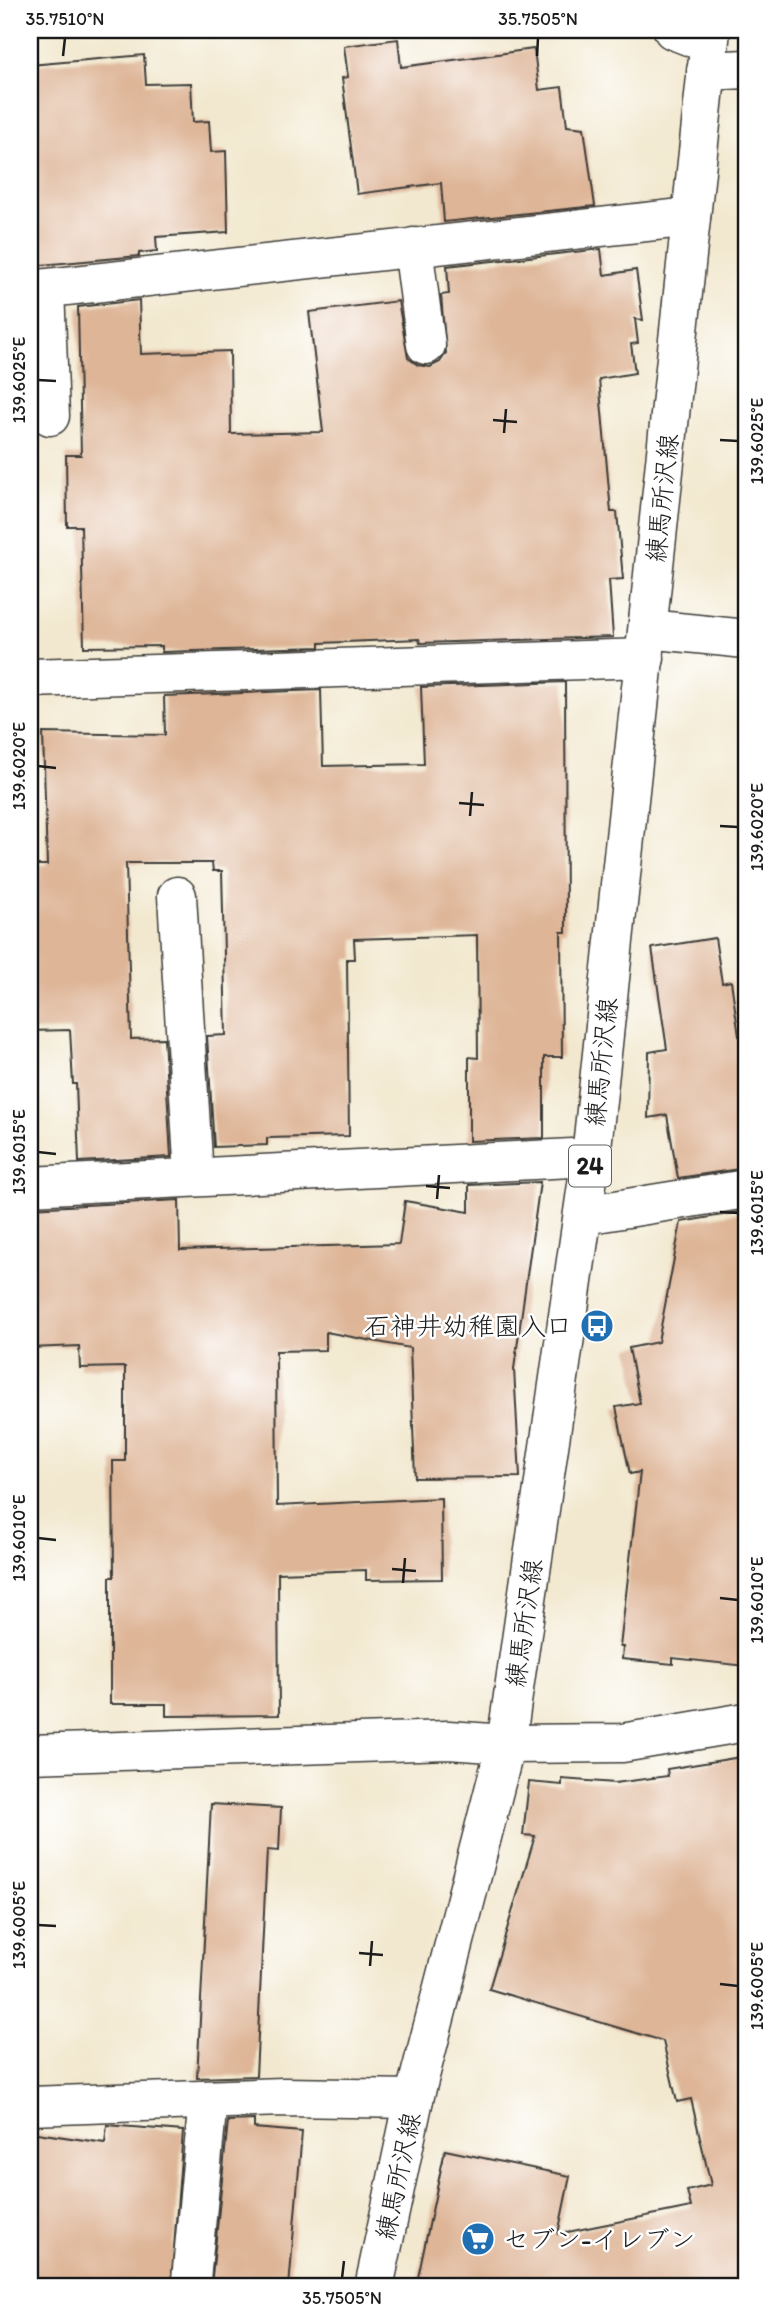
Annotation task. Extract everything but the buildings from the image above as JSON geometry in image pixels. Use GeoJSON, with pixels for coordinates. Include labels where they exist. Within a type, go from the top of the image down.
{"type":"FeatureCollection","features":[{"type":"Feature","properties":{"kind":"street"},"geometry":{"type":"LineString","coordinates":[[673,30],[746,69]]}},
{"type":"Feature","properties":{"kind":"street","name":"練馬所沢線"},"geometry":{"type":"LineString","coordinates":[[374,2287],[414,2099],[506,1744],[591,1157],[709,48]]}},
{"type":"Feature","properties":{"kind":"street"},"geometry":{"type":"LineString","coordinates":[[50,416],[37,289],[691,217]]}},
{"type":"Feature","properties":{"kind":"street"},"geometry":{"type":"LineString","coordinates":[[413,247],[426,345]]}},
{"type":"Feature","properties":{"kind":"street"},"geometry":{"type":"LineString","coordinates":[[30,678],[746,639]]}},
{"type":"Feature","properties":{"kind":"street"},"geometry":{"type":"LineString","coordinates":[[177,896],[194,1177]]}},
{"type":"Feature","properties":{"kind":"street"},"geometry":{"type":"LineString","coordinates":[[30,1186],[591,1157]]}},
{"type":"Feature","properties":{"kind":"street"},"geometry":{"type":"LineString","coordinates":[[584,1215],[746,1189]]}},
{"type":"Feature","properties":{"kind":"street"},"geometry":{"type":"LineString","coordinates":[[30,1754],[448,1740],[506,1744],[622,1743],[746,1722]]}},
{"type":"Feature","properties":{"kind":"street"},"geometry":{"type":"LineString","coordinates":[[30,2106],[208,2100],[414,2099]]}},
{"type":"Feature","properties":{"kind":"street"},"geometry":{"type":"LineString","coordinates":[[191,2280],[208,2100]]}},
{"type":"Feature","properties":{"kind":"place","name":"石神井幼稚園入口"},"geometry":{"type":"Point","coordinates":[597,1326]}},
{"type":"Feature","properties":{"kind":"place","name":"セブン-イレブン"},"geometry":{"type":"Point","coordinates":[478,2239]}}]}
